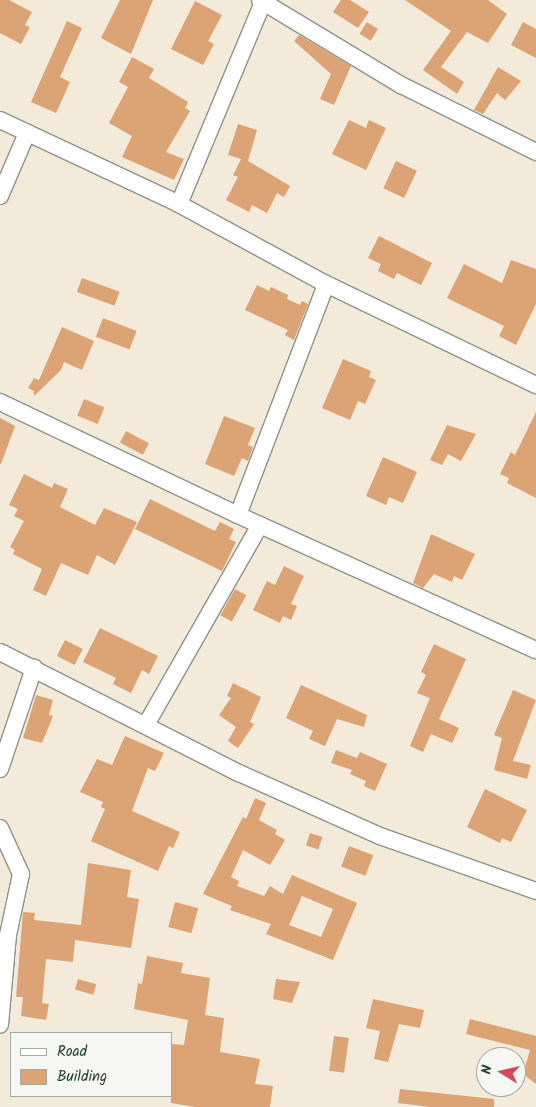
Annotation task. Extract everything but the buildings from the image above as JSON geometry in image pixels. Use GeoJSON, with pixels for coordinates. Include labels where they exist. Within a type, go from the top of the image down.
{"type":"FeatureCollection","features":[{"type":"Feature","properties":{"kind":"street"},"geometry":{"type":"LineString","coordinates":[[179,204],[262,1],[401,85],[536,152]]}},
{"type":"Feature","properties":{"kind":"street"},"geometry":{"type":"LineString","coordinates":[[0,120],[179,204],[326,284],[536,385]]}},
{"type":"Feature","properties":{"kind":"street"},"geometry":{"type":"LineString","coordinates":[[0,196],[27,133]]}},
{"type":"Feature","properties":{"kind":"street"},"geometry":{"type":"LineString","coordinates":[[238,515],[326,284]]}},
{"type":"Feature","properties":{"kind":"street"},"geometry":{"type":"LineString","coordinates":[[0,402],[238,515],[536,650]]}},
{"type":"Feature","properties":{"kind":"street"},"geometry":{"type":"LineString","coordinates":[[147,723],[260,525]]}},
{"type":"Feature","properties":{"kind":"street"},"geometry":{"type":"LineString","coordinates":[[0,652],[147,723],[239,773],[380,836],[536,891]]}},
{"type":"Feature","properties":{"kind":"street"},"geometry":{"type":"LineString","coordinates":[[0,769],[34,668]]}},
{"type":"Feature","properties":{"kind":"street"},"geometry":{"type":"LineString","coordinates":[[0,828],[21,874],[8,935],[0,1025]]}}]}
